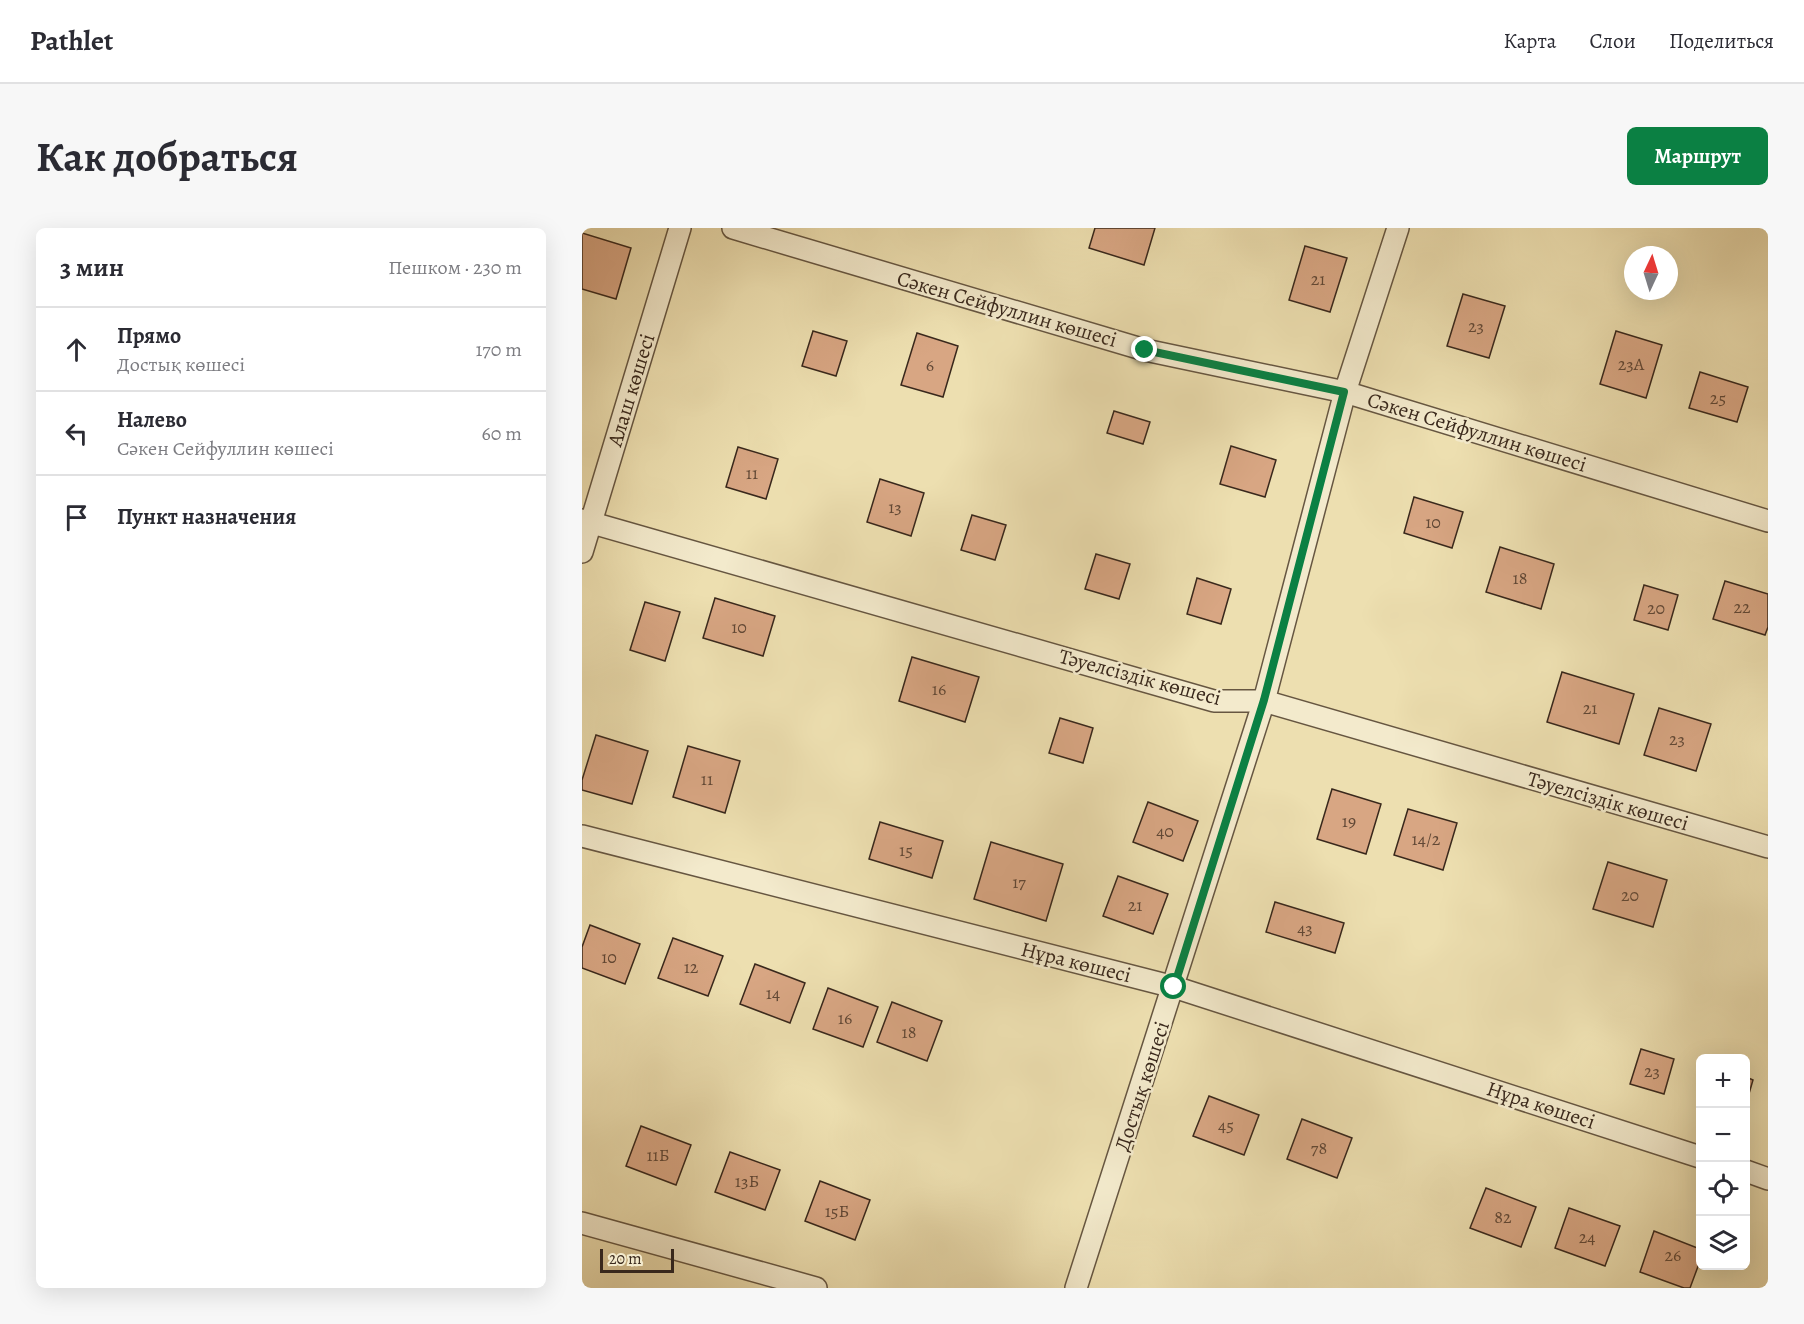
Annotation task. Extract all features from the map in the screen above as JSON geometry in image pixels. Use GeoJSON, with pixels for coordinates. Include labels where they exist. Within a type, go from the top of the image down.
{"type":"FeatureCollection","features":[{"type":"Feature","properties":{"kind":"street","name":"Алаш көшесі"},"geometry":{"type":"LineString","coordinates":[[582,552],[587,521],[680,228]]}},
{"type":"Feature","properties":{"kind":"street","name":"Сәкен Сейфуллин көшесі"},"geometry":{"type":"LineString","coordinates":[[733,228],[1145,350],[1344,392],[1768,521]]}},
{"type":"Feature","properties":{"kind":"street","name":"Достық көшесі"},"geometry":{"type":"LineString","coordinates":[[1077,1288],[1264,700],[1344,392],[1398,228]]}},
{"type":"Feature","properties":{"kind":"street","name":"Тәуелсіздік көшесі"},"geometry":{"type":"LineString","coordinates":[[587,521],[1214,701],[1264,700],[1768,847]]}},
{"type":"Feature","properties":{"kind":"street","name":"Нұра көшесі"},"geometry":{"type":"LineString","coordinates":[[582,836],[1174,987],[1696,1155]]}},
{"type":"Feature","properties":{"kind":"street"},"geometry":{"type":"LineString","coordinates":[[1750,1173],[1768,1179]]}},
{"type":"Feature","properties":{"kind":"street"},"geometry":{"type":"LineString","coordinates":[[582,1223],[816,1288]]}},
{"type":"Feature","properties":{"kind":"building"},"geometry":{"type":"Polygon","coordinates":[[[1095,228],[1155,228],[1144,265],[1089,248],[1095,228]]]}},
{"type":"Feature","properties":{"kind":"building"},"geometry":{"type":"Polygon","coordinates":[[[582,233],[631,248],[616,299],[582,289],[582,233]]]}},
{"type":"Feature","properties":{"kind":"building"},"geometry":{"type":"Polygon","coordinates":[[[1305,246],[1347,258],[1330,312],[1289,300],[1305,246]]]}},
{"type":"Feature","properties":{"kind":"building"},"geometry":{"type":"Polygon","coordinates":[[[1463,294],[1505,306],[1489,358],[1447,346],[1463,294]]]}},
{"type":"Feature","properties":{"kind":"building"},"geometry":{"type":"Polygon","coordinates":[[[813,331],[847,341],[836,376],[802,366],[813,331]]]}},
{"type":"Feature","properties":{"kind":"building"},"geometry":{"type":"Polygon","coordinates":[[[1616,331],[1662,345],[1646,398],[1600,384],[1616,331]]]}},
{"type":"Feature","properties":{"kind":"building"},"geometry":{"type":"Polygon","coordinates":[[[917,333],[958,346],[943,397],[901,385],[917,333]]]}},
{"type":"Feature","properties":{"kind":"building"},"geometry":{"type":"Polygon","coordinates":[[[1700,372],[1748,387],[1737,422],[1689,408],[1700,372]]]}},
{"type":"Feature","properties":{"kind":"building"},"geometry":{"type":"Polygon","coordinates":[[[1114,411],[1150,422],[1143,444],[1107,433],[1114,411]]]}},
{"type":"Feature","properties":{"kind":"building"},"geometry":{"type":"Polygon","coordinates":[[[1231,446],[1276,460],[1265,497],[1220,484],[1231,446]]]}},
{"type":"Feature","properties":{"kind":"building"},"geometry":{"type":"Polygon","coordinates":[[[738,447],[778,459],[766,499],[726,487],[738,447]]]}},
{"type":"Feature","properties":{"kind":"building"},"geometry":{"type":"Polygon","coordinates":[[[880,479],[924,493],[911,536],[867,522],[880,479]]]}},
{"type":"Feature","properties":{"kind":"building"},"geometry":{"type":"Polygon","coordinates":[[[1414,497],[1463,512],[1452,548],[1404,533],[1414,497]]]}},
{"type":"Feature","properties":{"kind":"building"},"geometry":{"type":"Polygon","coordinates":[[[972,515],[1006,525],[995,560],[961,550],[972,515]]]}},
{"type":"Feature","properties":{"kind":"building"},"geometry":{"type":"Polygon","coordinates":[[[1500,547],[1554,564],[1541,609],[1486,592],[1500,547]]]}},
{"type":"Feature","properties":{"kind":"building"},"geometry":{"type":"Polygon","coordinates":[[[1096,554],[1130,564],[1119,599],[1085,589],[1096,554]]]}},
{"type":"Feature","properties":{"kind":"building"},"geometry":{"type":"Polygon","coordinates":[[[1197,578],[1231,589],[1221,624],[1187,614],[1197,578]]]}},
{"type":"Feature","properties":{"kind":"building"},"geometry":{"type":"Polygon","coordinates":[[[1725,581],[1768,594],[1768,627],[1765,635],[1713,619],[1725,581]]]}},
{"type":"Feature","properties":{"kind":"building"},"geometry":{"type":"Polygon","coordinates":[[[1644,585],[1678,595],[1668,630],[1634,620],[1644,585]]]}},
{"type":"Feature","properties":{"kind":"building"},"geometry":{"type":"Polygon","coordinates":[[[715,598],[775,616],[763,656],[703,638],[715,598]]]}},
{"type":"Feature","properties":{"kind":"building"},"geometry":{"type":"Polygon","coordinates":[[[645,602],[680,612],[665,661],[630,650],[645,602]]]}},
{"type":"Feature","properties":{"kind":"building"},"geometry":{"type":"Polygon","coordinates":[[[912,657],[979,677],[965,722],[899,701],[912,657]]]}},
{"type":"Feature","properties":{"kind":"building"},"geometry":{"type":"Polygon","coordinates":[[[1562,672],[1634,694],[1619,744],[1547,722],[1562,672]]]}},
{"type":"Feature","properties":{"kind":"building"},"geometry":{"type":"Polygon","coordinates":[[[1659,708],[1711,724],[1696,771],[1644,755],[1659,708]]]}},
{"type":"Feature","properties":{"kind":"building"},"geometry":{"type":"Polygon","coordinates":[[[1060,718],[1093,728],[1083,763],[1049,753],[1060,718]]]}},
{"type":"Feature","properties":{"kind":"building"},"geometry":{"type":"Polygon","coordinates":[[[596,735],[648,751],[632,804],[582,790],[582,780],[596,735]]]}},
{"type":"Feature","properties":{"kind":"building"},"geometry":{"type":"Polygon","coordinates":[[[688,746],[740,761],[725,813],[673,797],[688,746]]]}},
{"type":"Feature","properties":{"kind":"building"},"geometry":{"type":"Polygon","coordinates":[[[1332,789],[1381,804],[1366,854],[1317,839],[1332,789]]]}},
{"type":"Feature","properties":{"kind":"building"},"geometry":{"type":"Polygon","coordinates":[[[1148,802],[1198,821],[1183,861],[1133,842],[1148,802]]]}},
{"type":"Feature","properties":{"kind":"building"},"geometry":{"type":"Polygon","coordinates":[[[1408,809],[1457,823],[1443,870],[1394,855],[1408,809]]]}},
{"type":"Feature","properties":{"kind":"building"},"geometry":{"type":"Polygon","coordinates":[[[880,822],[943,841],[932,878],[869,859],[880,822]]]}},
{"type":"Feature","properties":{"kind":"building"},"geometry":{"type":"Polygon","coordinates":[[[991,842],[1063,864],[1046,921],[974,899],[991,842]]]}},
{"type":"Feature","properties":{"kind":"building"},"geometry":{"type":"Polygon","coordinates":[[[1608,862],[1667,880],[1653,927],[1593,909],[1608,862]]]}},
{"type":"Feature","properties":{"kind":"building"},"geometry":{"type":"Polygon","coordinates":[[[1118,876],[1168,894],[1153,934],[1103,916],[1118,876]]]}},
{"type":"Feature","properties":{"kind":"building"},"geometry":{"type":"Polygon","coordinates":[[[1275,902],[1344,923],[1335,953],[1266,932],[1275,902]]]}},
{"type":"Feature","properties":{"kind":"building"},"geometry":{"type":"Polygon","coordinates":[[[590,925],[640,944],[625,984],[582,968],[582,947],[590,925]]]}},
{"type":"Feature","properties":{"kind":"building"},"geometry":{"type":"Polygon","coordinates":[[[673,938],[723,956],[708,996],[658,978],[673,938]]]}},
{"type":"Feature","properties":{"kind":"building"},"geometry":{"type":"Polygon","coordinates":[[[755,964],[805,983],[790,1023],[740,1004],[755,964]]]}},
{"type":"Feature","properties":{"kind":"building"},"geometry":{"type":"Polygon","coordinates":[[[828,988],[878,1007],[863,1047],[813,1029],[828,988]]]}},
{"type":"Feature","properties":{"kind":"building"},"geometry":{"type":"Polygon","coordinates":[[[892,1002],[942,1021],[927,1061],[877,1042],[892,1002]]]}},
{"type":"Feature","properties":{"kind":"building"},"geometry":{"type":"Polygon","coordinates":[[[1641,1049],[1674,1059],[1664,1094],[1630,1084],[1641,1049]]]}},
{"type":"Feature","properties":{"kind":"building"},"geometry":{"type":"Polygon","coordinates":[[[1209,1096],[1259,1115],[1244,1155],[1193,1136],[1209,1096]]]}},
{"type":"Feature","properties":{"kind":"building"},"geometry":{"type":"Polygon","coordinates":[[[1302,1119],[1352,1138],[1337,1178],[1287,1159],[1302,1119]]]}},
{"type":"Feature","properties":{"kind":"building"},"geometry":{"type":"Polygon","coordinates":[[[641,1126],[691,1145],[676,1185],[626,1166],[641,1126]]]}},
{"type":"Feature","properties":{"kind":"building"},"geometry":{"type":"Polygon","coordinates":[[[730,1152],[780,1170],[765,1210],[715,1192],[730,1152]]]}},
{"type":"Feature","properties":{"kind":"building"},"geometry":{"type":"Polygon","coordinates":[[[820,1181],[870,1200],[855,1240],[805,1221],[820,1181]]]}},
{"type":"Feature","properties":{"kind":"building"},"geometry":{"type":"Polygon","coordinates":[[[1486,1188],[1536,1207],[1521,1247],[1470,1228],[1486,1188]]]}},
{"type":"Feature","properties":{"kind":"building"},"geometry":{"type":"Polygon","coordinates":[[[1569,1208],[1620,1226],[1605,1266],[1555,1248],[1569,1208]]]}},
{"type":"Feature","properties":{"kind":"building"},"geometry":{"type":"Polygon","coordinates":[[[1654,1231],[1696,1247],[1697,1270],[1690,1288],[1684,1288],[1640,1272],[1654,1231]]]}},
{"type":"Feature","properties":{"kind":"route"},"geometry":{"type":"LineString","coordinates":[[1145,350],[1344,392],[1264,700],[1174,987]]}}]}
